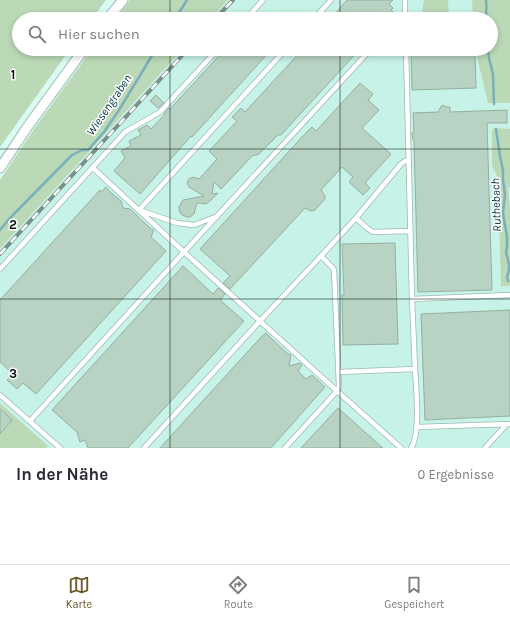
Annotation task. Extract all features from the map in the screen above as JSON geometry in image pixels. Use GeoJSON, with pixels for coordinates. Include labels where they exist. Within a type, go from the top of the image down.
{"type":"FeatureCollection","features":[{"type":"Feature","properties":{"kind":"street"},"geometry":{"type":"LineString","coordinates":[[113,12],[122,0]]}},
{"type":"Feature","properties":{"kind":"street"},"geometry":{"type":"LineString","coordinates":[[0,168],[28,126],[79,56]]}},
{"type":"Feature","properties":{"kind":"lane"},"geometry":{"type":"LineString","coordinates":[[252,12],[262,0]]}},
{"type":"Feature","properties":{"kind":"lane"},"geometry":{"type":"LineString","coordinates":[[320,12],[331,0]]}},
{"type":"Feature","properties":{"kind":"lane"},"geometry":{"type":"LineString","coordinates":[[405,0],[405,12]]}},
{"type":"Feature","properties":{"kind":"lane"},"geometry":{"type":"LineString","coordinates":[[0,269],[125,132],[160,112],[212,56]]}},
{"type":"Feature","properties":{"kind":"lane"},"geometry":{"type":"LineString","coordinates":[[139,210],[280,56]]}},
{"type":"Feature","properties":{"kind":"lane"},"geometry":{"type":"LineString","coordinates":[[30,421],[216,216],[365,56]]}},
{"type":"Feature","properties":{"kind":"lane"},"geometry":{"type":"LineString","coordinates":[[406,56],[410,231],[417,427],[413,446],[411,448]]}},
{"type":"Feature","properties":{"kind":"lane"},"geometry":{"type":"LineString","coordinates":[[144,448],[356,218],[401,164],[409,160]]}},
{"type":"Feature","properties":{"kind":"lane"},"geometry":{"type":"LineString","coordinates":[[93,168],[401,448]]}},
{"type":"Feature","properties":{"kind":"lane"},"geometry":{"type":"LineString","coordinates":[[139,210],[177,223],[194,225],[216,216]]}},
{"type":"Feature","properties":{"kind":"lane"},"geometry":{"type":"LineString","coordinates":[[356,218],[373,232],[410,231]]}},
{"type":"Feature","properties":{"kind":"lane"},"geometry":{"type":"LineString","coordinates":[[285,448],[337,391],[339,386],[334,270],[321,256]]}},
{"type":"Feature","properties":{"kind":"lane"},"geometry":{"type":"LineString","coordinates":[[412,299],[510,295]]}},
{"type":"Feature","properties":{"kind":"lane"},"geometry":{"type":"LineString","coordinates":[[339,372],[415,368]]}},
{"type":"Feature","properties":{"kind":"lane"},"geometry":{"type":"LineString","coordinates":[[0,395],[60,448]]}},
{"type":"Feature","properties":{"kind":"lane"},"geometry":{"type":"LineString","coordinates":[[417,427],[508,424]]}},
{"type":"Feature","properties":{"kind":"lane"},"geometry":{"type":"LineString","coordinates":[[485,448],[508,424]]}},
{"type":"Feature","properties":{"kind":"shaded area"},"geometry":{"type":"Polygon","coordinates":[[[0,0],[106,0],[97,12],[12,12],[12,56],[65,56],[0,147],[0,0]]]}},
{"type":"Feature","properties":{"kind":"shaded area"},"geometry":{"type":"Polygon","coordinates":[[[130,0],[228,0],[217,12],[121,12],[130,0]]]}},
{"type":"Feature","properties":{"kind":"shaded area"},"geometry":{"type":"Polygon","coordinates":[[[228,0],[510,0],[510,448],[46,448],[48,446],[0,403],[0,249],[177,56],[498,56],[498,12],[217,12],[228,0]]]}},
{"type":"Feature","properties":{"kind":"shaded area"},"geometry":{"type":"Polygon","coordinates":[[[425,0],[448,0],[449,12],[422,12],[425,0]]]}},
{"type":"Feature","properties":{"kind":"shaded area"},"geometry":{"type":"Polygon","coordinates":[[[472,0],[510,0],[510,103],[488,103],[477,56],[498,56],[498,12],[473,12],[472,0]]]}},
{"type":"Feature","properties":{"kind":"shaded area"},"geometry":{"type":"Polygon","coordinates":[[[87,56],[177,56],[0,249],[0,180],[34,129],[87,56]]]}},
{"type":"Feature","properties":{"kind":"shaded area"},"geometry":{"type":"Polygon","coordinates":[[[494,128],[510,129],[510,187],[508,187],[510,210],[510,286],[501,286],[498,178],[492,166],[492,130],[494,128]]]}},
{"type":"Feature","properties":{"kind":"shaded area"},"geometry":{"type":"Polygon","coordinates":[[[0,403],[48,446],[46,448],[0,448],[0,403]]]}},
{"type":"Feature","properties":{"kind":"building"},"geometry":{"type":"Polygon","coordinates":[[[347,0],[393,0],[389,4],[393,8],[391,10],[393,12],[336,12],[347,0]]]}},
{"type":"Feature","properties":{"kind":"building"},"geometry":{"type":"Polygon","coordinates":[[[219,56],[266,56],[192,137],[191,136],[140,194],[114,171],[125,158],[121,151],[131,146],[129,141],[141,135],[138,130],[147,125],[151,129],[169,108],[170,109],[219,56]]]}},
{"type":"Feature","properties":{"kind":"building"},"geometry":{"type":"Polygon","coordinates":[[[297,56],[354,56],[281,135],[278,135],[259,154],[252,156],[221,189],[214,182],[212,194],[218,193],[211,200],[206,204],[197,203],[194,214],[190,217],[182,215],[179,207],[183,200],[204,196],[189,187],[187,183],[189,179],[193,177],[199,179],[217,159],[209,151],[237,121],[232,117],[241,108],[245,112],[297,56]]]}},
{"type":"Feature","properties":{"kind":"building"},"geometry":{"type":"Polygon","coordinates":[[[411,56],[475,56],[476,88],[412,90],[411,56]]]}},
{"type":"Feature","properties":{"kind":"building"},"geometry":{"type":"Polygon","coordinates":[[[360,83],[373,94],[368,100],[379,110],[362,128],[391,154],[365,183],[370,188],[363,195],[349,182],[353,177],[342,167],[321,190],[325,196],[325,199],[315,210],[311,211],[305,208],[230,289],[223,283],[230,276],[200,249],[301,138],[312,127],[316,131],[360,83]]]}},
{"type":"Feature","properties":{"kind":"building"},"geometry":{"type":"Polygon","coordinates":[[[156,95],[164,103],[158,108],[150,101],[156,95]]]}},
{"type":"Feature","properties":{"kind":"building"},"geometry":{"type":"Polygon","coordinates":[[[442,105],[450,107],[450,112],[507,110],[507,123],[487,123],[492,290],[418,292],[414,140],[412,133],[414,133],[413,113],[438,112],[442,105]]]}},
{"type":"Feature","properties":{"kind":"building"},"geometry":{"type":"Polygon","coordinates":[[[106,187],[121,201],[123,208],[130,209],[154,230],[151,237],[166,251],[36,394],[23,383],[17,389],[7,380],[13,374],[0,362],[0,300],[100,190],[101,192],[106,187]]]}},
{"type":"Feature","properties":{"kind":"building"},"geometry":{"type":"Polygon","coordinates":[[[395,243],[398,344],[343,345],[342,295],[344,295],[342,244],[395,243]]]}},
{"type":"Feature","properties":{"kind":"building"},"geometry":{"type":"Polygon","coordinates":[[[183,266],[213,294],[218,288],[225,294],[220,300],[244,321],[128,448],[88,448],[85,440],[80,442],[77,432],[52,410],[183,266]]]}},
{"type":"Feature","properties":{"kind":"building"},"geometry":{"type":"Polygon","coordinates":[[[510,310],[510,416],[425,420],[421,314],[510,310]]]}},
{"type":"Feature","properties":{"kind":"building"},"geometry":{"type":"Polygon","coordinates":[[[266,333],[288,354],[291,355],[289,366],[300,363],[302,365],[298,371],[306,379],[312,375],[325,387],[271,448],[160,448],[262,336],[266,333]]]}},
{"type":"Feature","properties":{"kind":"building"},"geometry":{"type":"Polygon","coordinates":[[[338,408],[383,448],[301,448],[338,408]]]}},
{"type":"Feature","properties":{"kind":"building"},"geometry":{"type":"Polygon","coordinates":[[[0,409],[12,420],[0,434],[0,409]]]}},
{"type":"Feature","properties":{"kind":"waterway","name":"Wiesengraben"},"geometry":{"type":"LineString","coordinates":[[179,12],[187,0]]}},
{"type":"Feature","properties":{"kind":"waterway","name":"Ruthebach"},"geometry":{"type":"LineString","coordinates":[[486,0],[486,12]]}},
{"type":"Feature","properties":{"kind":"waterway","name":"Wiesengraben"},"geometry":{"type":"LineString","coordinates":[[0,230],[72,155],[82,150],[88,150],[104,132],[152,56]]}},
{"type":"Feature","properties":{"kind":"waterway","name":"Ruthebach"},"geometry":{"type":"LineString","coordinates":[[489,56],[493,74],[494,104]]}},
{"type":"Feature","properties":{"kind":"waterway","name":"Ruthebach"},"geometry":{"type":"LineString","coordinates":[[496,129],[503,170],[505,194],[503,213],[507,237],[506,253],[509,264],[507,277],[508,281]]}},
{"type":"Feature","properties":{"kind":"railway"},"geometry":{"type":"LineString","coordinates":[[222,12],[233,0]]}},
{"type":"Feature","properties":{"kind":"railway"},"geometry":{"type":"LineString","coordinates":[[0,254],[182,56]]}}]}
